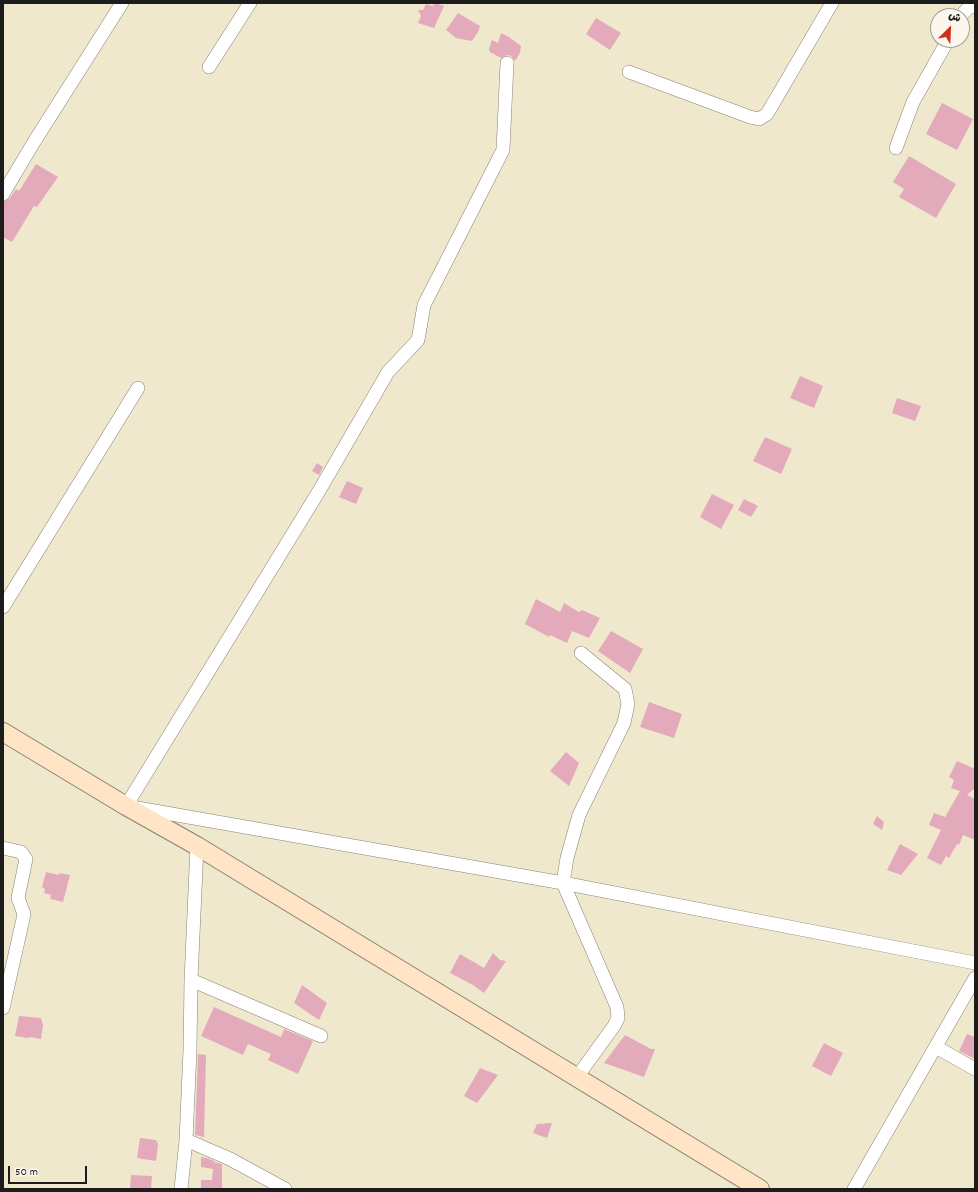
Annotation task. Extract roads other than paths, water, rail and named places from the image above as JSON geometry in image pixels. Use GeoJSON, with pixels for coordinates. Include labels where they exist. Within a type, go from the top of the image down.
{"type":"FeatureCollection","features":[{"type":"Feature","properties":{"kind":"street"},"geometry":{"type":"LineString","coordinates":[[3,194],[122,3]]}},
{"type":"Feature","properties":{"kind":"street"},"geometry":{"type":"LineString","coordinates":[[209,67],[250,3]]}},
{"type":"Feature","properties":{"kind":"street"},"geometry":{"type":"LineString","coordinates":[[629,72],[759,119],[767,114],[832,3]]}},
{"type":"Feature","properties":{"kind":"street"},"geometry":{"type":"LineString","coordinates":[[896,148],[913,102],[943,48]]}},
{"type":"Feature","properties":{"kind":"street"},"geometry":{"type":"LineString","coordinates":[[126,806],[319,491],[388,372],[418,340],[424,305],[504,150],[507,63]]}},
{"type":"Feature","properties":{"kind":"street"},"geometry":{"type":"LineString","coordinates":[[3,607],[138,388]]}},
{"type":"Feature","properties":{"kind":"street"},"geometry":{"type":"LineString","coordinates":[[577,1077],[614,1026],[618,1018],[617,1007],[563,883],[566,858],[578,815],[624,723],[628,704],[625,689],[581,653]]}},
{"type":"Feature","properties":{"kind":"street"},"geometry":{"type":"LineString","coordinates":[[3,732],[126,806],[197,846],[760,1189]]}},
{"type":"Feature","properties":{"kind":"street"},"geometry":{"type":"LineString","coordinates":[[126,806],[563,883],[975,963]]}},
{"type":"Feature","properties":{"kind":"street"},"geometry":{"type":"LineString","coordinates":[[182,1189],[190,1050],[191,980],[197,846]]}},
{"type":"Feature","properties":{"kind":"street"},"geometry":{"type":"LineString","coordinates":[[3,848],[21,852],[26,859],[18,898],[24,914],[3,1008]]}},
{"type":"Feature","properties":{"kind":"street"},"geometry":{"type":"LineString","coordinates":[[854,1189],[975,978]]}},
{"type":"Feature","properties":{"kind":"street"},"geometry":{"type":"LineString","coordinates":[[191,980],[321,1036]]}},
{"type":"Feature","properties":{"kind":"street"},"geometry":{"type":"LineString","coordinates":[[936,1047],[975,1069]]}},
{"type":"Feature","properties":{"kind":"street"},"geometry":{"type":"LineString","coordinates":[[186,1140],[230,1159],[285,1189]]}}]}
